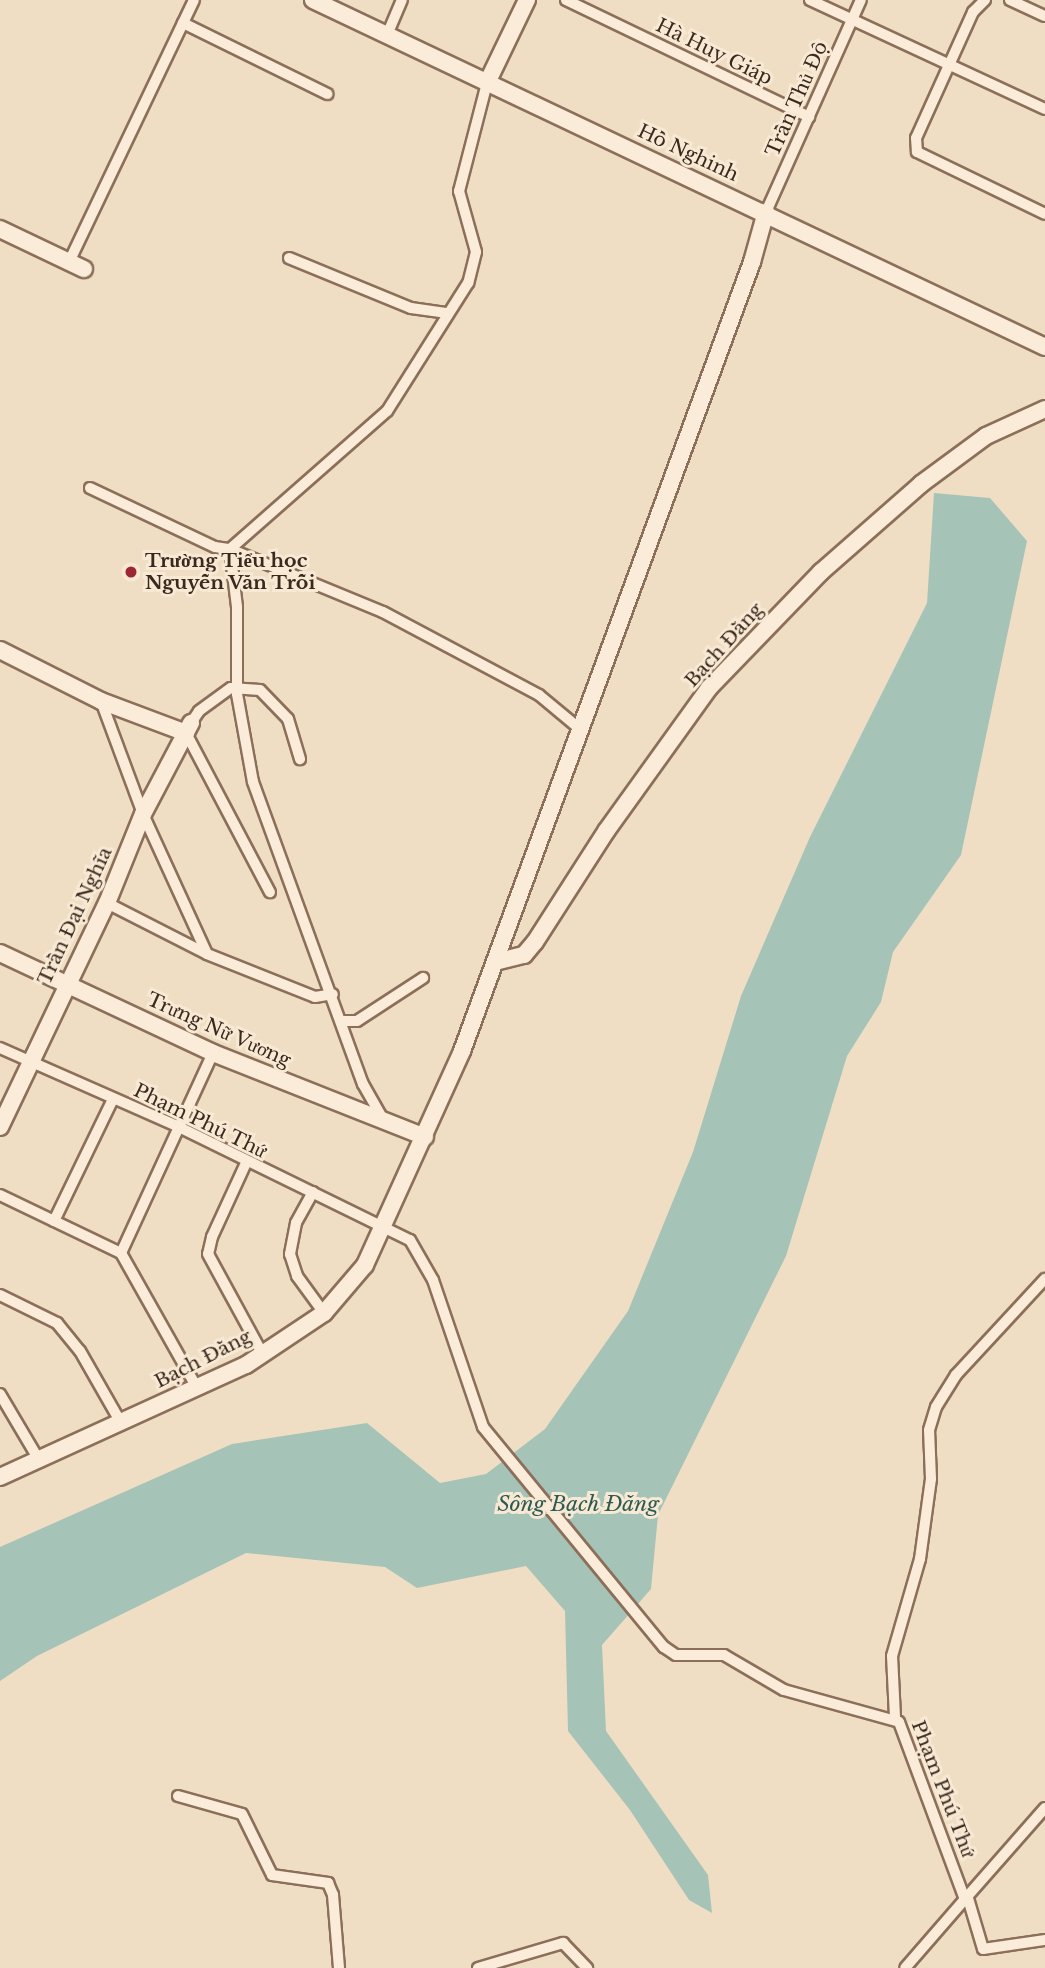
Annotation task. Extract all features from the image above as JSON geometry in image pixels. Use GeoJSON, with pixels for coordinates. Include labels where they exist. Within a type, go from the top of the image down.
{"type":"FeatureCollection","features":[{"type":"Feature","properties":{"kind":"street"},"geometry":{"type":"LineString","coordinates":[[0,229],[77,265],[194,0]]}},
{"type":"Feature","properties":{"kind":"street","name":"Hồ Nghinh"},"geometry":{"type":"LineString","coordinates":[[313,0],[766,212],[1045,347]]}},
{"type":"Feature","properties":{"kind":"street"},"geometry":{"type":"LineString","coordinates":[[387,34],[402,0]]}},
{"type":"Feature","properties":{"kind":"street"},"geometry":{"type":"LineString","coordinates":[[230,549],[387,411],[446,313],[468,283],[476,261],[458,191],[487,83],[527,0]]}},
{"type":"Feature","properties":{"kind":"street","name":"Hà Huy Giáp"},"geometry":{"type":"LineString","coordinates":[[566,0],[809,117]]}},
{"type":"Feature","properties":{"kind":"street"},"geometry":{"type":"LineString","coordinates":[[810,0],[1045,109]]}},
{"type":"Feature","properties":{"kind":"street","name":"Trần Thủ Độ"},"geometry":{"type":"LineString","coordinates":[[766,212],[861,0]]}},
{"type":"Feature","properties":{"kind":"street"},"geometry":{"type":"LineString","coordinates":[[985,0],[973,12],[916,138],[917,152],[1045,214]]}},
{"type":"Feature","properties":{"kind":"street"},"geometry":{"type":"LineString","coordinates":[[1010,0],[1045,16]]}},
{"type":"Feature","properties":{"kind":"street"},"geometry":{"type":"LineString","coordinates":[[183,23],[327,94]]}},
{"type":"Feature","properties":{"kind":"street","name":"Bạch Đằng"},"geometry":{"type":"LineString","coordinates":[[0,1477],[197,1388],[262,1353],[324,1313],[365,1265],[425,1137],[495,962],[752,262],[766,212]]}},
{"type":"Feature","properties":{"kind":"street"},"geometry":{"type":"LineString","coordinates":[[289,258],[411,308],[446,313]]}},
{"type":"Feature","properties":{"kind":"street","name":"Bạch Đằng"},"geometry":{"type":"LineString","coordinates":[[495,962],[524,956],[607,831],[709,688],[821,572],[921,484],[986,436],[1045,409]]}},
{"type":"Feature","properties":{"kind":"street"},"geometry":{"type":"LineString","coordinates":[[90,488],[215,547],[230,549],[383,612],[539,695],[580,729]]}},
{"type":"Feature","properties":{"kind":"street"},"geometry":{"type":"LineString","coordinates":[[230,549],[237,607],[237,688],[253,782],[343,1021],[363,1084],[385,1123]]}},
{"type":"Feature","properties":{"kind":"street"},"geometry":{"type":"LineString","coordinates":[[0,650],[101,701],[188,728],[270,892]]}},
{"type":"Feature","properties":{"kind":"street"},"geometry":{"type":"LineString","coordinates":[[188,728],[211,702],[237,688],[260,690],[282,710],[295,735],[300,760]]}},
{"type":"Feature","properties":{"kind":"street"},"geometry":{"type":"LineString","coordinates":[[101,701],[143,814],[207,954]]}},
{"type":"Feature","properties":{"kind":"street","name":"Trần Đại Nghĩa"},"geometry":{"type":"LineString","coordinates":[[0,1127],[107,903],[143,814],[188,728]]}},
{"type":"Feature","properties":{"kind":"street"},"geometry":{"type":"LineString","coordinates":[[107,903],[207,954],[315,997],[333,994]]}},
{"type":"Feature","properties":{"kind":"street","name":"Trưng Nữ Vương"},"geometry":{"type":"LineString","coordinates":[[0,953],[213,1053],[425,1137]]}},
{"type":"Feature","properties":{"kind":"street"},"geometry":{"type":"LineString","coordinates":[[343,1021],[357,1021],[423,978]]}},
{"type":"Feature","properties":{"kind":"street","name":"Phạm Phú Thứ"},"geometry":{"type":"LineString","coordinates":[[0,1048],[181,1128],[246,1163],[384,1227],[418,1249],[483,1427],[638,1617],[670,1652],[723,1655],[784,1690],[840,1709],[895,1717],[929,1793],[983,1949],[1045,1940]]}},
{"type":"Feature","properties":{"kind":"street"},"geometry":{"type":"LineString","coordinates":[[121,1253],[181,1128],[213,1053]]}},
{"type":"Feature","properties":{"kind":"street"},"geometry":{"type":"LineString","coordinates":[[54,1222],[113,1099]]}},
{"type":"Feature","properties":{"kind":"street"},"geometry":{"type":"LineString","coordinates":[[246,1163],[212,1237],[208,1254],[262,1353]]}},
{"type":"Feature","properties":{"kind":"street"},"geometry":{"type":"LineString","coordinates":[[313,1192],[291,1237],[290,1254],[297,1276],[324,1313]]}},
{"type":"Feature","properties":{"kind":"street"},"geometry":{"type":"LineString","coordinates":[[0,1195],[121,1253],[197,1388]]}},
{"type":"Feature","properties":{"kind":"street"},"geometry":{"type":"LineString","coordinates":[[895,1717],[892,1656],[920,1559],[934,1415],[956,1375],[1045,1279]]}},
{"type":"Feature","properties":{"kind":"street"},"geometry":{"type":"LineString","coordinates":[[0,1295],[57,1324],[79,1350],[121,1423]]}},
{"type":"Feature","properties":{"kind":"street"},"geometry":{"type":"LineString","coordinates":[[0,1394],[39,1460]]}},
{"type":"Feature","properties":{"kind":"street"},"geometry":{"type":"LineString","coordinates":[[178,1797],[242,1814],[272,1875],[328,1883],[333,1895],[339,1968]]}},
{"type":"Feature","properties":{"kind":"street"},"geometry":{"type":"LineString","coordinates":[[905,1968],[1045,1808]]}},
{"type":"Feature","properties":{"kind":"street"},"geometry":{"type":"LineString","coordinates":[[478,1968],[564,1943],[587,1968]]}},
{"type":"Feature","properties":{"kind":"water","name":"Sông Bạch Đằng"},"geometry":{"type":"Polygon","coordinates":[[[934,493],[990,498],[1027,541],[961,855],[893,952],[881,1002],[847,1056],[786,1256],[658,1515],[651,1589],[602,1645],[606,1731],[708,1875],[712,1913],[689,1900],[630,1810],[568,1731],[565,1611],[526,1566],[417,1588],[385,1567],[246,1553],[37,1656],[0,1681],[0,1547],[232,1444],[367,1423],[440,1483],[486,1474],[545,1429],[628,1311],[693,1152],[741,996],[810,837],[927,603],[934,493]]]}},
{"type":"Feature","properties":{"kind":"place","name":"Trường Tiểu học Nguyễn Văn Trỗi"},"geometry":{"type":"Point","coordinates":[131,572]}}]}
